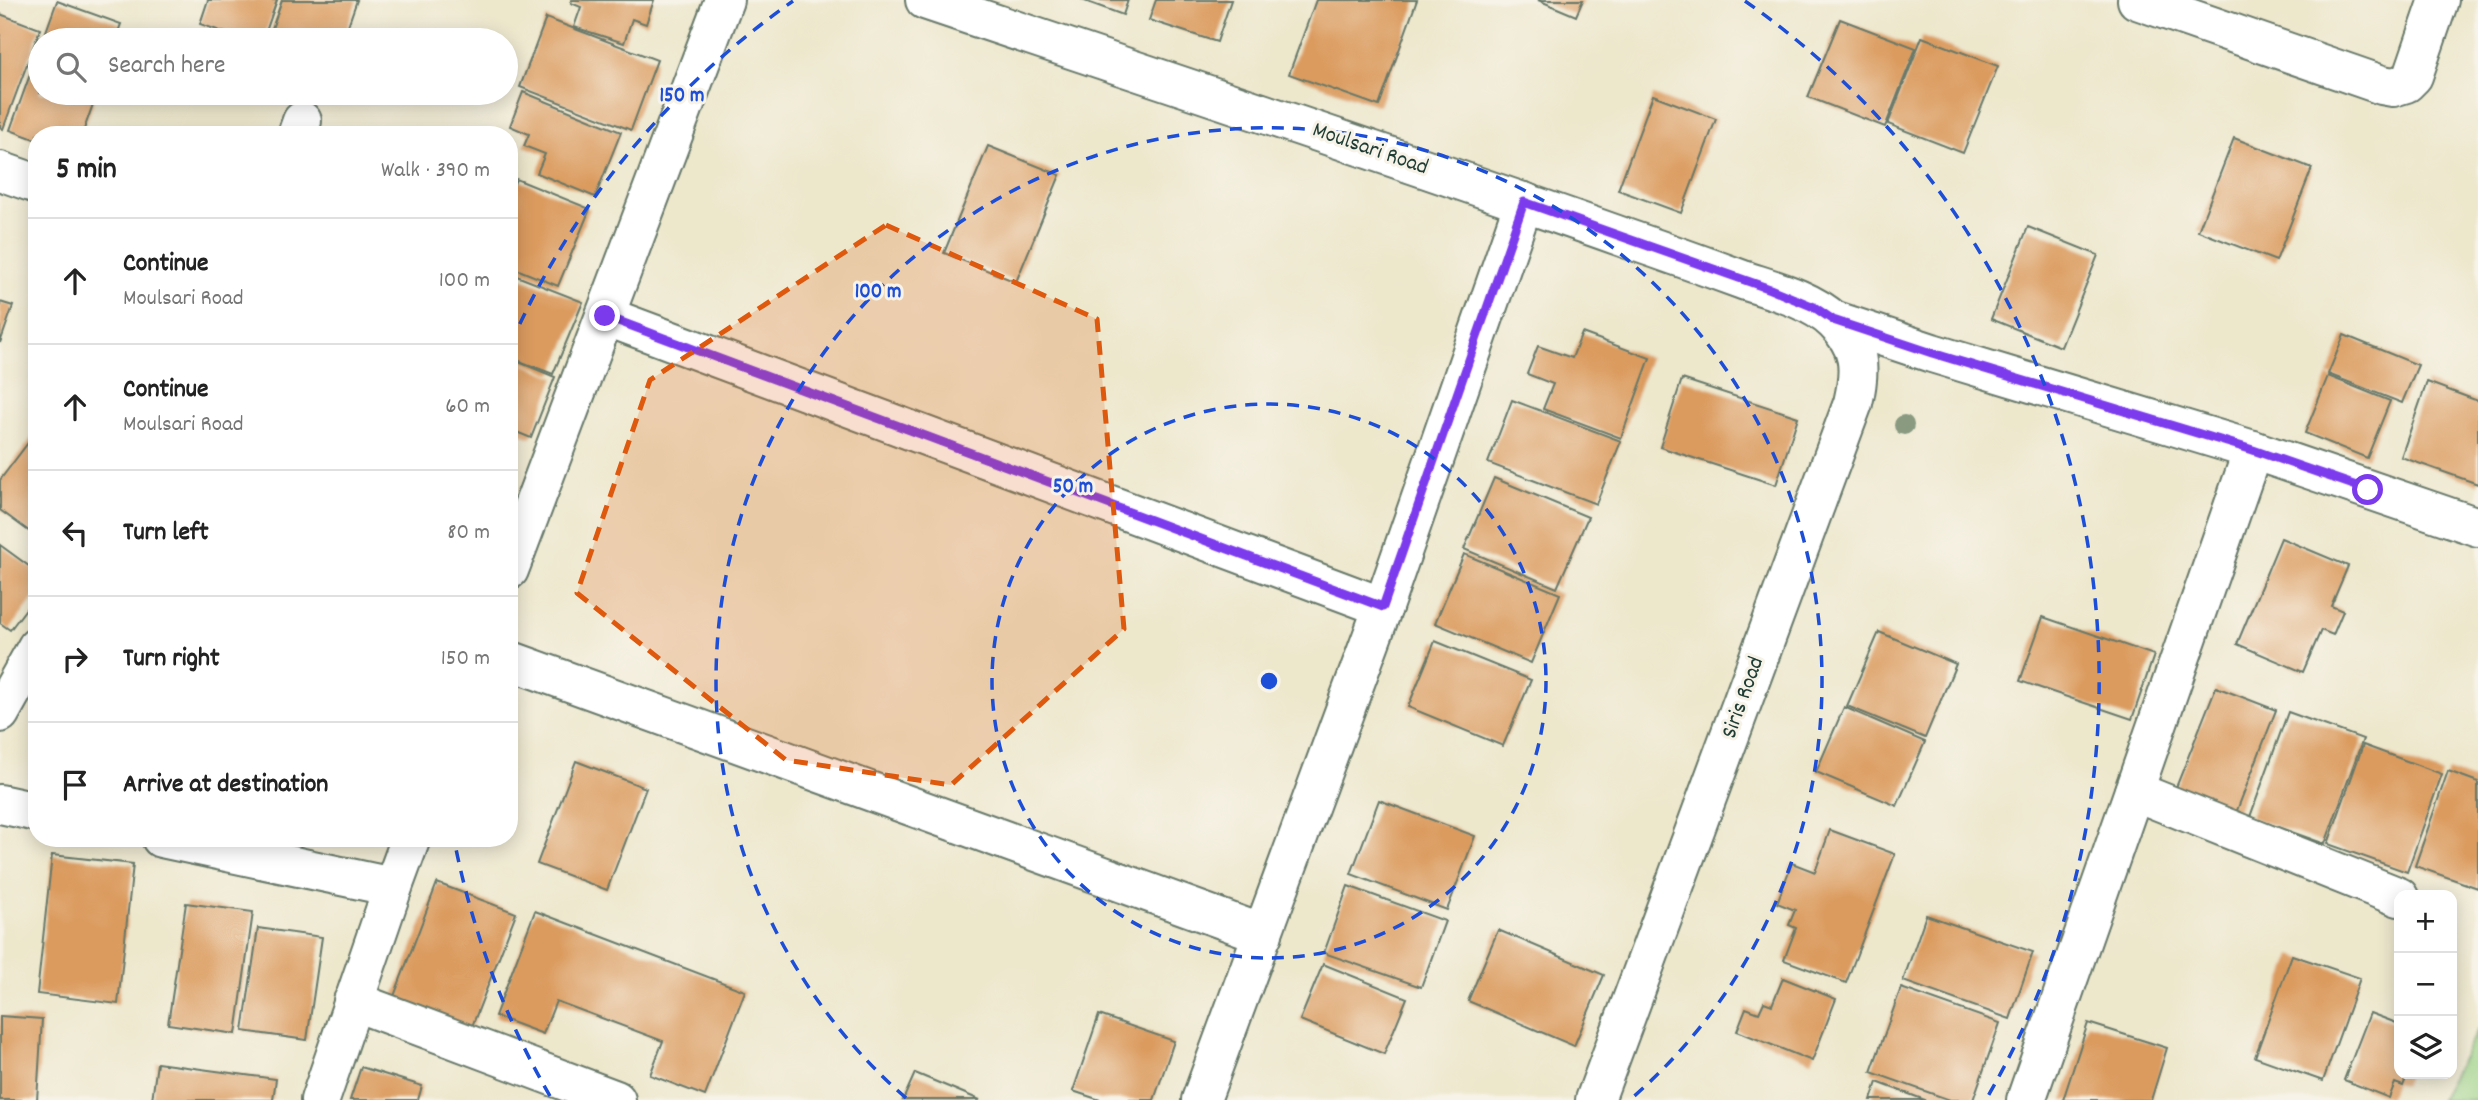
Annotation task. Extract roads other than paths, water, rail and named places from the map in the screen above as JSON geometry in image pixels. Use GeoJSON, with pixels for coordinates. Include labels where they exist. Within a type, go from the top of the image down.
{"type":"FeatureCollection","features":[{"type":"Feature","properties":{"kind":"street"},"geometry":{"type":"LineString","coordinates":[[518,546],[724,0]]}},
{"type":"Feature","properties":{"kind":"street","name":"Moulsari Road"},"geometry":{"type":"LineString","coordinates":[[925,0],[998,12],[1757,285],[1823,314],[1932,353],[2253,450],[2478,527]]}},
{"type":"Feature","properties":{"kind":"street"},"geometry":{"type":"LineString","coordinates":[[2137,0],[2331,69],[2393,87],[2406,83],[2413,76],[2439,0]]}},
{"type":"Feature","properties":{"kind":"street"},"geometry":{"type":"LineString","coordinates":[[0,171],[28,181]]}},
{"type":"Feature","properties":{"kind":"street"},"geometry":{"type":"LineString","coordinates":[[1201,1100],[1383,607],[1524,202]]}},
{"type":"Feature","properties":{"kind":"street","name":"Siris Road"},"geometry":{"type":"LineString","coordinates":[[1595,1100],[1853,403],[1859,376],[1856,353],[1847,336],[1823,314]]}},
{"type":"Feature","properties":{"kind":"street"},"geometry":{"type":"LineString","coordinates":[[605,316],[1383,607]]}},
{"type":"Feature","properties":{"kind":"street"},"geometry":{"type":"LineString","coordinates":[[2026,1100],[2253,450]]}},
{"type":"Feature","properties":{"kind":"street"},"geometry":{"type":"LineString","coordinates":[[518,663],[1263,934]]}},
{"type":"Feature","properties":{"kind":"street"},"geometry":{"type":"LineString","coordinates":[[0,713],[28,664]]}},
{"type":"Feature","properties":{"kind":"street"},"geometry":{"type":"LineString","coordinates":[[2134,791],[2394,895]]}},
{"type":"Feature","properties":{"kind":"street"},"geometry":{"type":"LineString","coordinates":[[0,804],[28,810]]}},
{"type":"Feature","properties":{"kind":"street"},"geometry":{"type":"LineString","coordinates":[[204,847],[393,887]]}},
{"type":"Feature","properties":{"kind":"street"},"geometry":{"type":"LineString","coordinates":[[320,1100],[408,847]]}},
{"type":"Feature","properties":{"kind":"street"},"geometry":{"type":"LineString","coordinates":[[353,1000],[615,1100]]}}]}
